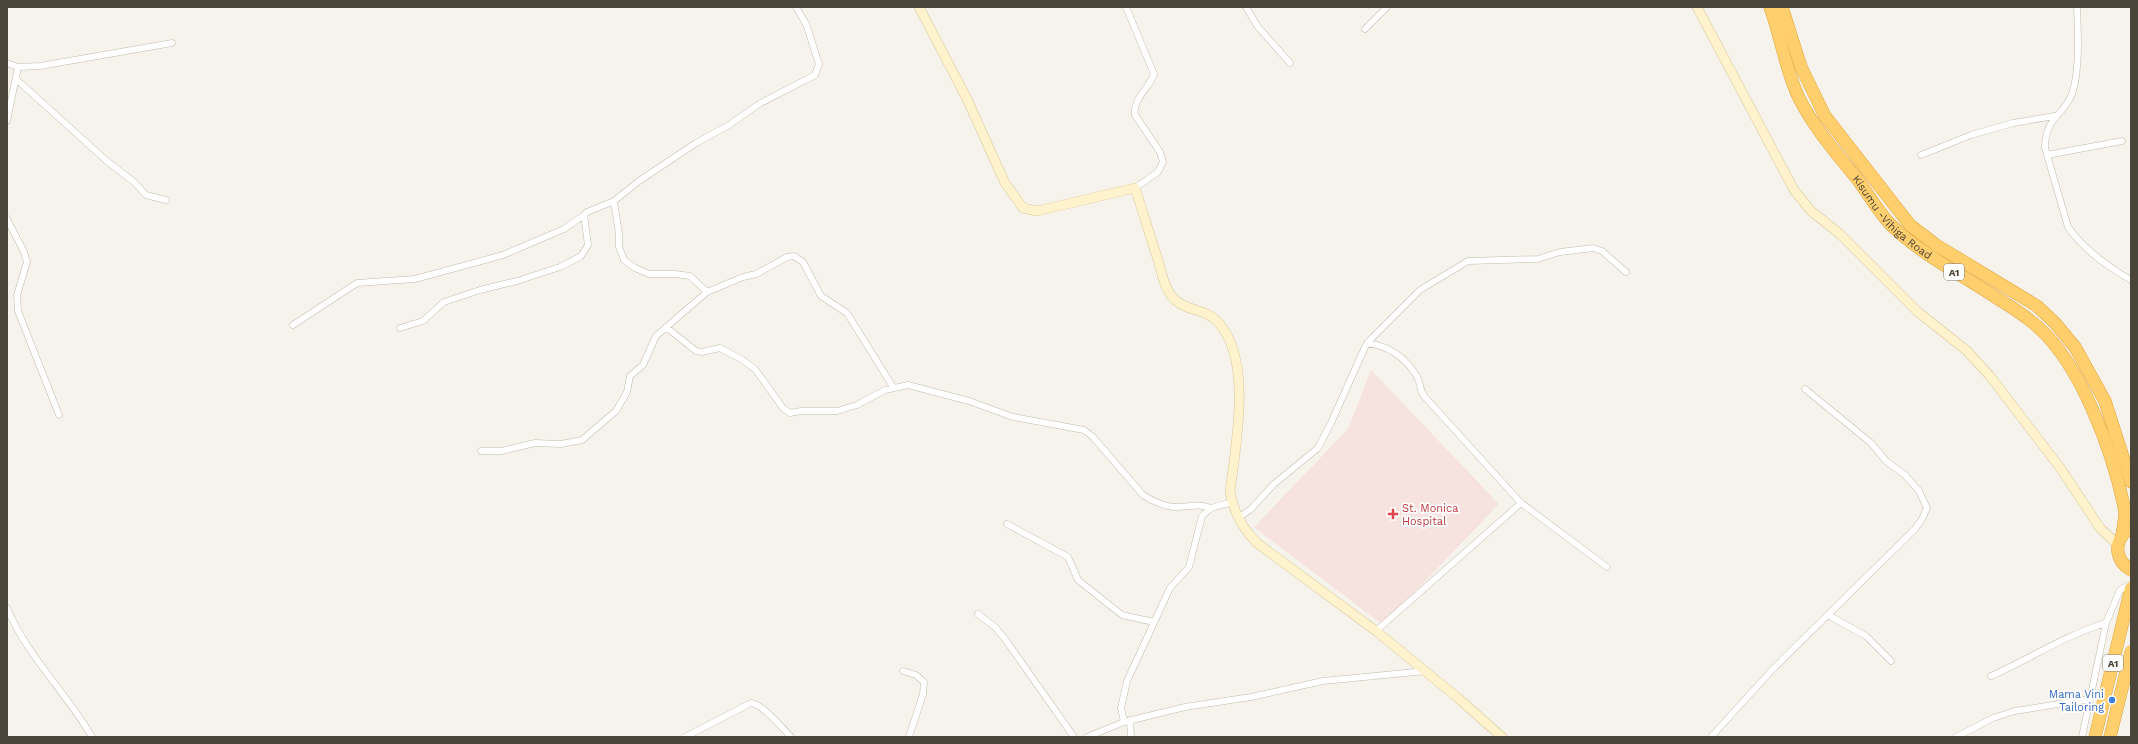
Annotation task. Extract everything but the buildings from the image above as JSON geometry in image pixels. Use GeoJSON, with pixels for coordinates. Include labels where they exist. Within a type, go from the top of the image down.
{"type":"FeatureCollection","features":[{"type":"Feature","properties":{"kind":"highway","name":"Kisumu -Vihiga Road"},"geometry":{"type":"LineString","coordinates":[[1770,7],[1784,58],[1799,97],[1806,110],[1814,123],[1889,222],[1917,246],[1960,276],[1995,296],[2033,323],[2061,354],[2089,402],[2107,448],[2124,506],[2125,515],[2123,537]]}},
{"type":"Feature","properties":{"kind":"highway","name":"Kisumu -Vihiga Road"},"geometry":{"type":"LineString","coordinates":[[1782,7],[1801,67],[1825,116],[1910,225],[1936,245],[2037,306],[2055,323],[2075,347],[2105,401],[2131,482]]}},
{"type":"Feature","properties":{"kind":"highway","name":"A1"},"geometry":{"type":"LineString","coordinates":[[2123,537],[2119,559],[2131,572]]}},
{"type":"Feature","properties":{"kind":"highway","name":"A1"},"geometry":{"type":"LineString","coordinates":[[2095,737],[2131,588]]}},
{"type":"Feature","properties":{"kind":"highway","name":"A1"},"geometry":{"type":"LineString","coordinates":[[2110,737],[2131,652]]}},
{"type":"Feature","properties":{"kind":"street"},"geometry":{"type":"LineString","coordinates":[[293,324],[357,283],[415,279],[503,256],[564,229],[584,215],[614,201],[639,181],[696,143],[729,125],[760,104],[815,75],[818,64],[804,20],[796,7]]}},
{"type":"Feature","properties":{"kind":"street"},"geometry":{"type":"LineString","coordinates":[[919,7],[967,99],[1005,183],[1023,208],[1037,211],[1135,188],[1158,172],[1163,162],[1160,152],[1135,115],[1136,105],[1154,74],[1126,7]]}},
{"type":"Feature","properties":{"kind":"street"},"geometry":{"type":"LineString","coordinates":[[1246,7],[1258,27],[1290,63]]}},
{"type":"Feature","properties":{"kind":"street"},"geometry":{"type":"LineString","coordinates":[[1365,29],[1387,7]]}},
{"type":"Feature","properties":{"kind":"street"},"geometry":{"type":"LineString","coordinates":[[1697,7],[1794,190],[1811,211],[1840,234],[1918,312],[1966,350],[1990,376],[2061,469],[2100,528],[2123,537]]}},
{"type":"Feature","properties":{"kind":"street"},"geometry":{"type":"LineString","coordinates":[[2077,7],[2077,48],[2073,87],[2069,100],[2050,123],[2045,139],[2046,155],[2063,215],[2076,238],[2102,262],[2131,280]]}},
{"type":"Feature","properties":{"kind":"street"},"geometry":{"type":"LineString","coordinates":[[7,63],[18,67],[40,66],[172,43]]}},
{"type":"Feature","properties":{"kind":"street"},"geometry":{"type":"LineString","coordinates":[[7,121],[18,67]]}},
{"type":"Feature","properties":{"kind":"street"},"geometry":{"type":"LineString","coordinates":[[16,79],[108,162],[134,182],[146,195],[166,200]]}},
{"type":"Feature","properties":{"kind":"street"},"geometry":{"type":"LineString","coordinates":[[1922,155],[1971,135],[2013,123],[2055,116]]}},
{"type":"Feature","properties":{"kind":"street"},"geometry":{"type":"LineString","coordinates":[[2046,155],[2122,141]]}},
{"type":"Feature","properties":{"kind":"street"},"geometry":{"type":"LineString","coordinates":[[1135,188],[1170,294],[1185,308],[1209,315],[1216,320],[1224,329],[1235,356],[1240,382],[1239,409],[1230,491],[1232,502],[1238,518],[1248,534],[1257,543],[1376,631],[1426,671],[1502,737]]}},
{"type":"Feature","properties":{"kind":"street"},"geometry":{"type":"LineString","coordinates":[[614,201],[620,234],[619,247],[624,260],[635,268],[649,274],[675,274],[690,276],[707,292]]}},
{"type":"Feature","properties":{"kind":"street"},"geometry":{"type":"LineString","coordinates":[[400,328],[423,321],[444,302],[480,290],[548,272],[581,256],[588,245],[584,215]]}},
{"type":"Feature","properties":{"kind":"street"},"geometry":{"type":"LineString","coordinates":[[7,219],[24,252],[27,262],[17,295],[18,311],[59,415]]}},
{"type":"Feature","properties":{"kind":"street"},"geometry":{"type":"LineString","coordinates":[[1238,518],[1256,505],[1274,484],[1318,448],[1367,343],[1410,298],[1458,266],[1468,261],[1538,259],[1560,252],[1593,248],[1602,251],[1626,272]]}},
{"type":"Feature","properties":{"kind":"street"},"geometry":{"type":"LineString","coordinates":[[481,451],[501,451],[535,443],[570,443],[586,438],[616,411],[627,392],[630,376],[643,365],[652,342],[666,328],[707,292],[743,277],[756,274],[786,257],[797,258],[803,262],[821,296],[847,312],[893,387]]}},
{"type":"Feature","properties":{"kind":"street"},"geometry":{"type":"LineString","coordinates":[[666,328],[696,351],[702,352],[720,348],[741,359],[755,369],[783,408],[790,413],[801,411],[837,411],[857,405],[893,387],[913,386],[969,401],[1013,418],[1084,430],[1093,437],[1124,474],[1147,498],[1172,507],[1197,504],[1211,508]]}},
{"type":"Feature","properties":{"kind":"street"},"geometry":{"type":"LineString","coordinates":[[1367,343],[1388,347],[1397,354],[1417,376],[1419,388],[1424,396],[1522,503],[1607,567]]}},
{"type":"Feature","properties":{"kind":"street"},"geometry":{"type":"LineString","coordinates":[[1711,737],[1772,670],[1915,529],[1927,508],[1919,491],[1905,476],[1886,461],[1872,443],[1805,389]]}},
{"type":"Feature","properties":{"kind":"street"},"geometry":{"type":"LineString","coordinates":[[1131,737],[1127,721],[1121,708],[1127,681],[1170,588],[1189,567],[1202,516],[1211,508],[1232,502]]}},
{"type":"Feature","properties":{"kind":"street"},"geometry":{"type":"LineString","coordinates":[[1376,631],[1522,503]]}},
{"type":"Feature","properties":{"kind":"street"},"geometry":{"type":"LineString","coordinates":[[1007,524],[1068,557],[1078,580],[1122,615],[1154,622]]}},
{"type":"Feature","properties":{"kind":"street"},"geometry":{"type":"LineString","coordinates":[[2082,737],[2106,624],[2120,590],[2131,584]]}},
{"type":"Feature","properties":{"kind":"street"},"geometry":{"type":"LineString","coordinates":[[7,608],[41,666],[78,713],[92,737]]}},
{"type":"Feature","properties":{"kind":"street"},"geometry":{"type":"LineString","coordinates":[[978,614],[991,623],[1000,633],[1074,737]]}},
{"type":"Feature","properties":{"kind":"street"},"geometry":{"type":"LineString","coordinates":[[1828,615],[1866,636],[1891,661]]}},
{"type":"Feature","properties":{"kind":"street"},"geometry":{"type":"LineString","coordinates":[[1991,676],[2017,665],[2084,630],[2106,624]]}},
{"type":"Feature","properties":{"kind":"street"},"geometry":{"type":"LineString","coordinates":[[903,671],[916,674],[924,682],[923,694],[909,737]]}},
{"type":"Feature","properties":{"kind":"street"},"geometry":{"type":"LineString","coordinates":[[1087,737],[1127,721],[1185,706],[1251,697],[1323,681],[1426,671]]}},
{"type":"Feature","properties":{"kind":"street"},"geometry":{"type":"LineString","coordinates":[[1956,737],[1983,722],[2015,711],[2090,700]]}},
{"type":"Feature","properties":{"kind":"street"},"geometry":{"type":"LineString","coordinates":[[685,737],[750,703],[755,703],[762,708],[790,737]]}},
{"type":"Feature","properties":{"kind":"shaded area"},"geometry":{"type":"Polygon","coordinates":[[[1371,370],[1499,504],[1383,625],[1254,527],[1348,429],[1371,370]]]}},
{"type":"Feature","properties":{"kind":"place","name":"St. Monica Hospital"},"geometry":{"type":"Point","coordinates":[1393,514]}},
{"type":"Feature","properties":{"kind":"place","name":"Mama Vini Tailoring"},"geometry":{"type":"Point","coordinates":[2112,700]}}]}
